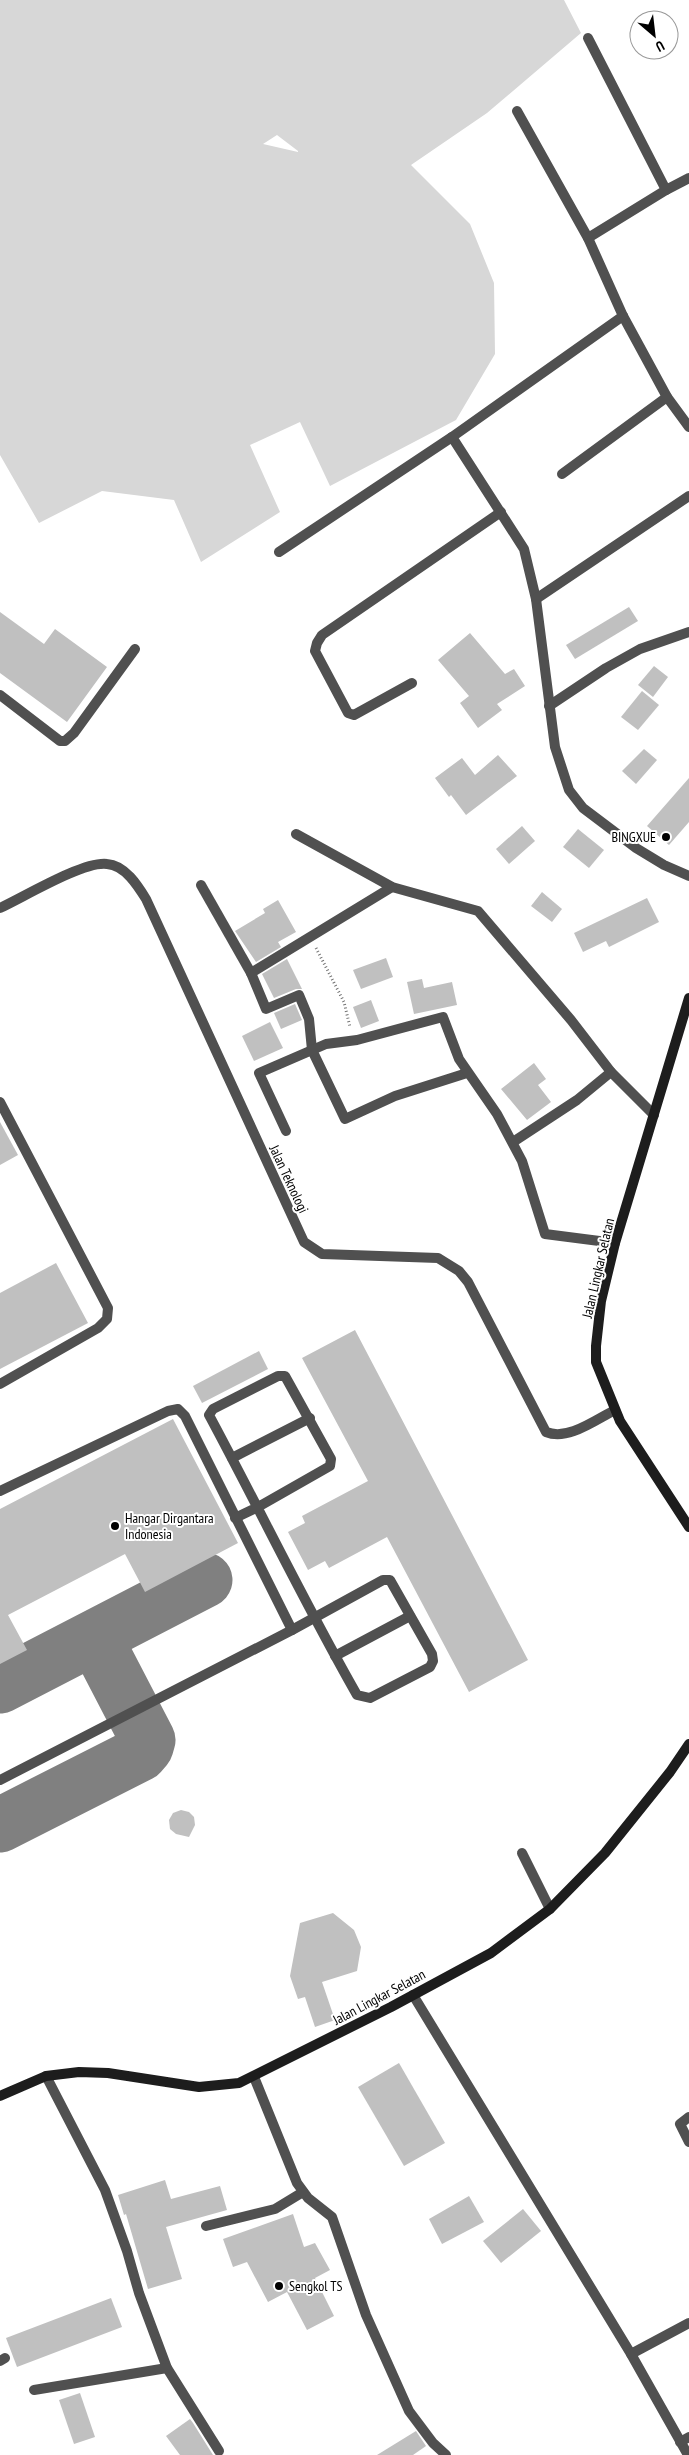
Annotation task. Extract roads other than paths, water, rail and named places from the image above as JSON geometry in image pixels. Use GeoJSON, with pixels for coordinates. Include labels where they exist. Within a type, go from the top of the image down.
{"type":"FeatureCollection","features":[{"type":"Feature","properties":{"kind":"main road","name":"Jalan Lingkar Selatan"},"geometry":{"type":"LineString","coordinates":[[689,998],[615,1243],[601,1301],[596,1362],[615,1410],[689,1527]]}},
{"type":"Feature","properties":{"kind":"main road","name":"Jalan Lingkar Selatan"},"geometry":{"type":"LineString","coordinates":[[0,2096],[46,2076],[79,2072],[108,2073],[199,2087],[225,2085],[254,2077],[491,1953],[550,1909],[605,1853],[670,1772],[689,1744]]}},
{"type":"Feature","properties":{"kind":"street"},"geometry":{"type":"LineString","coordinates":[[588,38],[666,190]]}},
{"type":"Feature","properties":{"kind":"street"},"geometry":{"type":"LineString","coordinates":[[517,111],[588,238],[623,316],[667,397],[689,427]]}},
{"type":"Feature","properties":{"kind":"street"},"geometry":{"type":"LineString","coordinates":[[588,238],[689,178]]}},
{"type":"Feature","properties":{"kind":"street"},"geometry":{"type":"LineString","coordinates":[[280,552],[452,437],[623,316]]}},
{"type":"Feature","properties":{"kind":"street"},"geometry":{"type":"LineString","coordinates":[[562,474],[667,397]]}},
{"type":"Feature","properties":{"kind":"street"},"geometry":{"type":"LineString","coordinates":[[452,437],[502,512],[524,549],[536,599],[555,747],[563,777],[569,790],[583,808],[664,865],[689,876]]}},
{"type":"Feature","properties":{"kind":"street"},"geometry":{"type":"LineString","coordinates":[[536,599],[689,496]]}},
{"type":"Feature","properties":{"kind":"street"},"geometry":{"type":"LineString","coordinates":[[412,683],[354,716],[348,713],[314,651],[322,635],[502,512]]}},
{"type":"Feature","properties":{"kind":"street"},"geometry":{"type":"LineString","coordinates":[[549,706],[640,648],[689,632]]}},
{"type":"Feature","properties":{"kind":"street"},"geometry":{"type":"LineString","coordinates":[[0,695],[60,741],[65,741],[74,733],[135,649]]}},
{"type":"Feature","properties":{"kind":"street"},"geometry":{"type":"LineString","coordinates":[[296,834],[392,887],[478,911],[571,1020],[611,1072],[654,1115]]}},
{"type":"Feature","properties":{"kind":"street","name":"Jalan Teknologi"},"geometry":{"type":"LineString","coordinates":[[0,908],[83,868],[108,863],[133,877],[146,900],[304,1242],[322,1254],[438,1258],[459,1271],[468,1282],[546,1432],[560,1435],[586,1425],[615,1410]]}},
{"type":"Feature","properties":{"kind":"street"},"geometry":{"type":"LineString","coordinates":[[201,886],[250,973],[266,1009],[299,995],[309,1019],[312,1050],[345,1120],[395,1096],[467,1073]]}},
{"type":"Feature","properties":{"kind":"street"},"geometry":{"type":"LineString","coordinates":[[250,973],[392,887]]}},
{"type":"Feature","properties":{"kind":"street"},"geometry":{"type":"LineString","coordinates":[[286,1131],[259,1073],[336,1041],[353,1040],[443,1017],[467,1073],[497,1114],[522,1161],[545,1234],[615,1243]]}},
{"type":"Feature","properties":{"kind":"street"},"geometry":{"type":"LineString","coordinates":[[513,1142],[577,1100],[611,1072]]}},
{"type":"Feature","properties":{"kind":"street"},"geometry":{"type":"LineString","coordinates":[[0,1102],[108,1308],[107,1319],[98,1328],[0,1384]]}},
{"type":"Feature","properties":{"kind":"street"},"geometry":{"type":"LineString","coordinates":[[0,1780],[315,1618],[383,1580],[390,1580],[432,1654],[433,1661],[430,1667],[370,1698],[361,1698],[357,1695],[335,1656],[315,1618],[258,1507],[209,1415],[213,1409],[278,1376],[285,1376],[310,1418],[331,1459],[330,1466],[258,1507],[235,1518]]}},
{"type":"Feature","properties":{"kind":"street"},"geometry":{"type":"LineString","coordinates":[[0,1491],[168,1411],[178,1409],[185,1416],[292,1630]]}},
{"type":"Feature","properties":{"kind":"street"},"geometry":{"type":"LineString","coordinates":[[232,1458],[310,1418]]}},
{"type":"Feature","properties":{"kind":"street"},"geometry":{"type":"LineString","coordinates":[[335,1656],[410,1616]]}},
{"type":"Feature","properties":{"kind":"street"},"geometry":{"type":"LineString","coordinates":[[522,1853],[550,1909]]}},
{"type":"Feature","properties":{"kind":"street"},"geometry":{"type":"LineString","coordinates":[[413,1995],[630,2354],[684,2439],[688,2455]]}},
{"type":"Feature","properties":{"kind":"street"},"geometry":{"type":"LineString","coordinates":[[46,2076],[105,2190],[127,2251],[139,2293],[167,2368],[219,2450]]}},
{"type":"Feature","properties":{"kind":"street"},"geometry":{"type":"LineString","coordinates":[[254,2077],[303,2192],[332,2217],[366,2315],[409,2411],[433,2443],[446,2455]]}},
{"type":"Feature","properties":{"kind":"street"},"geometry":{"type":"LineString","coordinates":[[689,2117],[680,2124],[689,2142]]}},
{"type":"Feature","properties":{"kind":"street"},"geometry":{"type":"LineString","coordinates":[[206,2226],[275,2209],[303,2192]]}},
{"type":"Feature","properties":{"kind":"street"},"geometry":{"type":"LineString","coordinates":[[630,2354],[689,2323]]}},
{"type":"Feature","properties":{"kind":"street"},"geometry":{"type":"LineString","coordinates":[[34,2390],[167,2368]]}},
{"type":"Feature","properties":{"kind":"place","name":"BINGXUE"},"geometry":{"type":"Point","coordinates":[666,837]}},
{"type":"Feature","properties":{"kind":"place","name":"Hangar Dirgantara Indonesia"},"geometry":{"type":"Point","coordinates":[115,1526]}},
{"type":"Feature","properties":{"kind":"place","name":"Sengkol TS"},"geometry":{"type":"Point","coordinates":[279,2286]}}]}
